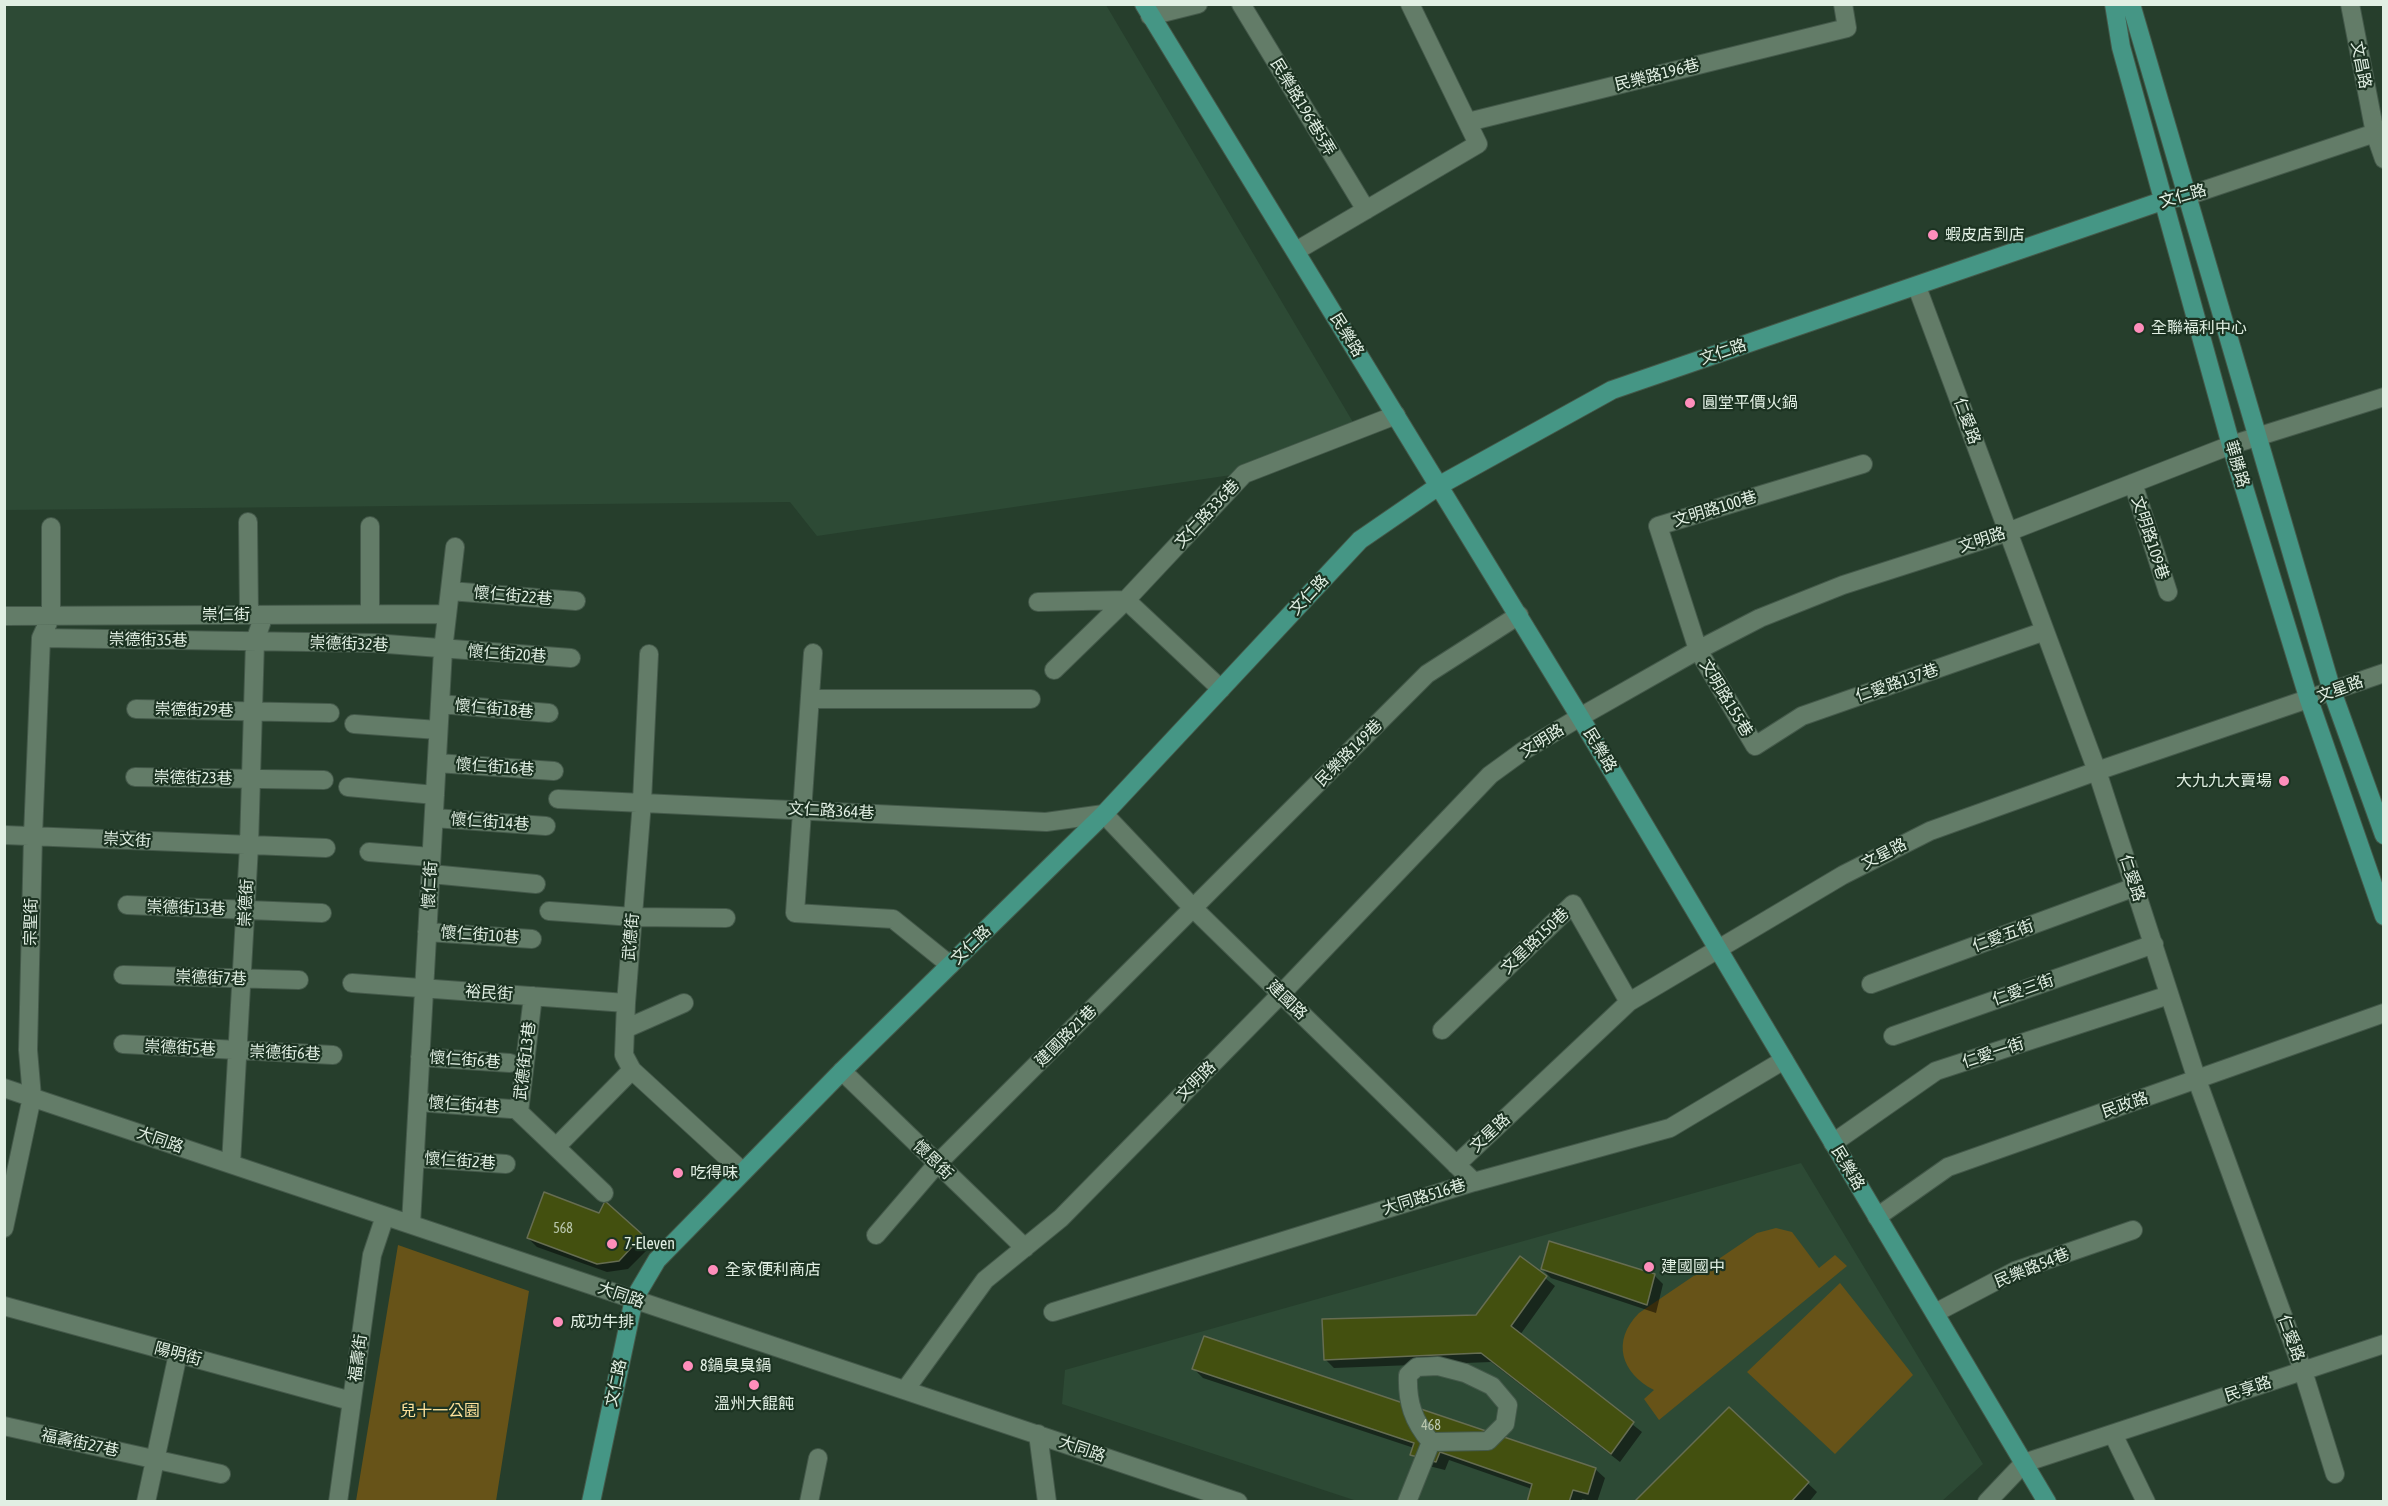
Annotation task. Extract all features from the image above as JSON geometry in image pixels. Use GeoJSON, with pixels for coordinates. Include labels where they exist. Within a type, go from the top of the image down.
{"type":"FeatureCollection","features":[{"type":"Feature","properties":{"kind":"main road","name":"華勝路"},"geometry":{"type":"LineString","coordinates":[[2114,4],[2121,48],[2165,200],[2231,445],[2309,700],[2384,916]]}},
{"type":"Feature","properties":{"kind":"main road","name":"華勝路"},"geometry":{"type":"LineString","coordinates":[[2130,4],[2259,437],[2331,691],[2384,834]]}},
{"type":"Feature","properties":{"kind":"main road","name":"民樂路"},"geometry":{"type":"LineString","coordinates":[[1147,10],[1519,615],[2047,1502]]}},
{"type":"Feature","properties":{"kind":"main road","name":"文仁路"},"geometry":{"type":"LineString","coordinates":[[591,1502],[634,1299],[657,1260],[842,1071],[1104,814],[1360,540],[1440,485],[1612,390],[2165,200],[2187,196]]}},
{"type":"Feature","properties":{"kind":"street"},"geometry":{"type":"LineString","coordinates":[[1147,10],[1198,4]]}},
{"type":"Feature","properties":{"kind":"street","name":"民樂路196巷5弄"},"geometry":{"type":"LineString","coordinates":[[1241,4],[1366,210]]}},
{"type":"Feature","properties":{"kind":"street"},"geometry":{"type":"LineString","coordinates":[[1296,251],[1478,144],[1410,4]]}},
{"type":"Feature","properties":{"kind":"street","name":"民樂路196巷"},"geometry":{"type":"LineString","coordinates":[[1468,122],[1847,28],[1843,4]]}},
{"type":"Feature","properties":{"kind":"street","name":"文昌路"},"geometry":{"type":"LineString","coordinates":[[2350,4],[2384,159]]}},
{"type":"Feature","properties":{"kind":"street","name":"文仁路"},"geometry":{"type":"LineString","coordinates":[[2187,196],[2379,132]]}},
{"type":"Feature","properties":{"kind":"street","name":"仁愛路"},"geometry":{"type":"LineString","coordinates":[[1917,287],[2097,771],[2196,1080],[2303,1371],[2335,1474]]}},
{"type":"Feature","properties":{"kind":"street","name":"文明路"},"geometry":{"type":"LineString","coordinates":[[905,1390],[985,1280],[1061,1218],[1281,994],[1490,775],[1523,751],[1698,650],[1760,618],[1844,585],[2008,532],[2231,445],[2384,397]]}},
{"type":"Feature","properties":{"kind":"street","name":"文仁路336巷"},"geometry":{"type":"LineString","coordinates":[[1054,670],[1126,600],[1244,474],[1396,415]]}},
{"type":"Feature","properties":{"kind":"street","name":"文明路100巷"},"geometry":{"type":"LineString","coordinates":[[1698,650],[1658,526],[1863,464]]}},
{"type":"Feature","properties":{"kind":"street","name":"文明路109巷"},"geometry":{"type":"LineString","coordinates":[[2133,483],[2168,592]]}},
{"type":"Feature","properties":{"kind":"street","name":"崇德街"},"geometry":{"type":"LineString","coordinates":[[231,1164],[252,779],[256,615],[248,522]]}},
{"type":"Feature","properties":{"kind":"street"},"geometry":{"type":"LineString","coordinates":[[370,526],[370,614]]}},
{"type":"Feature","properties":{"kind":"street"},"geometry":{"type":"LineString","coordinates":[[51,527],[51,616]]}},
{"type":"Feature","properties":{"kind":"street","name":"懷仁街"},"geometry":{"type":"LineString","coordinates":[[411,1224],[443,650],[454,547]]}},
{"type":"Feature","properties":{"kind":"street","name":"懷仁街22巷"},"geometry":{"type":"LineString","coordinates":[[450,591],[576,601]]}},
{"type":"Feature","properties":{"kind":"street"},"geometry":{"type":"LineString","coordinates":[[1038,602],[1126,600],[1221,689]]}},
{"type":"Feature","properties":{"kind":"street","name":"崇仁街"},"geometry":{"type":"LineString","coordinates":[[4,616],[447,614]]}},
{"type":"Feature","properties":{"kind":"street","name":"民樂路149巷"},"geometry":{"type":"LineString","coordinates":[[1194,909],[1427,674],[1519,615]]}},
{"type":"Feature","properties":{"kind":"street","name":"宗聖街"},"geometry":{"type":"LineString","coordinates":[[4,1228],[32,1097],[28,1050],[33,836],[41,638],[51,616]]}},
{"type":"Feature","properties":{"kind":"street","name":"仁愛路137巷"},"geometry":{"type":"LineString","coordinates":[[1755,746],[1802,716],[2045,632]]}},
{"type":"Feature","properties":{"kind":"street","name":"崇德街35巷"},"geometry":{"type":"LineString","coordinates":[[41,638],[255,641]]}},
{"type":"Feature","properties":{"kind":"street","name":"崇德街32巷"},"geometry":{"type":"LineString","coordinates":[[255,641],[374,643],[443,650]]}},
{"type":"Feature","properties":{"kind":"street","name":"懷仁街20巷"},"geometry":{"type":"LineString","coordinates":[[443,650],[571,658]]}},
{"type":"Feature","properties":{"kind":"street","name":"文明路155巷"},"geometry":{"type":"LineString","coordinates":[[1698,650],[1755,746]]}},
{"type":"Feature","properties":{"kind":"street"},"geometry":{"type":"LineString","coordinates":[[813,653],[795,913],[893,919],[950,965]]}},
{"type":"Feature","properties":{"kind":"street","name":"武德街"},"geometry":{"type":"LineString","coordinates":[[632,1070],[624,1056],[626,1003],[642,802],[649,654]]}},
{"type":"Feature","properties":{"kind":"street","name":"文星路"},"geometry":{"type":"LineString","coordinates":[[1456,1165],[1629,1002],[1843,875],[1930,831],[2384,673]]}},
{"type":"Feature","properties":{"kind":"street"},"geometry":{"type":"LineString","coordinates":[[810,699],[1031,699]]}},
{"type":"Feature","properties":{"kind":"street","name":"懷仁街18巷"},"geometry":{"type":"LineString","coordinates":[[440,704],[549,713]]}},
{"type":"Feature","properties":{"kind":"street","name":"崇德街29巷"},"geometry":{"type":"LineString","coordinates":[[136,709],[330,713]]}},
{"type":"Feature","properties":{"kind":"street"},"geometry":{"type":"LineString","coordinates":[[354,724],[438,730]]}},
{"type":"Feature","properties":{"kind":"street","name":"懷仁街16巷"},"geometry":{"type":"LineString","coordinates":[[436,763],[554,771]]}},
{"type":"Feature","properties":{"kind":"street","name":"崇德街23巷"},"geometry":{"type":"LineString","coordinates":[[135,777],[324,780]]}},
{"type":"Feature","properties":{"kind":"street"},"geometry":{"type":"LineString","coordinates":[[348,788],[435,795]]}},
{"type":"Feature","properties":{"kind":"street","name":"文仁路364巷"},"geometry":{"type":"LineString","coordinates":[[558,799],[1046,822],[1104,814]]}},
{"type":"Feature","properties":{"kind":"street","name":"建國路"},"geometry":{"type":"LineString","coordinates":[[1104,814],[1194,909],[1474,1182]]}},
{"type":"Feature","properties":{"kind":"street","name":"懷仁街14巷"},"geometry":{"type":"LineString","coordinates":[[434,818],[546,826]]}},
{"type":"Feature","properties":{"kind":"street","name":"崇文街"},"geometry":{"type":"LineString","coordinates":[[4,835],[326,848]]}},
{"type":"Feature","properties":{"kind":"street"},"geometry":{"type":"LineString","coordinates":[[369,852],[536,884]]}},
{"type":"Feature","properties":{"kind":"street","name":"仁愛五街"},"geometry":{"type":"LineString","coordinates":[[1871,984],[2135,887]]}},
{"type":"Feature","properties":{"kind":"street","name":"文星路150巷"},"geometry":{"type":"LineString","coordinates":[[1442,1030],[1574,904],[1629,1002]]}},
{"type":"Feature","properties":{"kind":"street","name":"崇德街13巷"},"geometry":{"type":"LineString","coordinates":[[127,905],[322,913]]}},
{"type":"Feature","properties":{"kind":"street","name":"建國路21巷"},"geometry":{"type":"LineString","coordinates":[[876,1235],[937,1164],[1194,909]]}},
{"type":"Feature","properties":{"kind":"street"},"geometry":{"type":"LineString","coordinates":[[549,911],[726,918]]}},
{"type":"Feature","properties":{"kind":"street","name":"懷仁街10巷"},"geometry":{"type":"LineString","coordinates":[[427,932],[532,939]]}},
{"type":"Feature","properties":{"kind":"street","name":"仁愛三街"},"geometry":{"type":"LineString","coordinates":[[1893,1036],[2154,944]]}},
{"type":"Feature","properties":{"kind":"street","name":"崇德街7巷"},"geometry":{"type":"LineString","coordinates":[[123,975],[299,980]]}},
{"type":"Feature","properties":{"kind":"street","name":"裕民街"},"geometry":{"type":"LineString","coordinates":[[352,983],[626,1003]]}},
{"type":"Feature","properties":{"kind":"street","name":"仁愛一街"},"geometry":{"type":"LineString","coordinates":[[1833,1143],[1936,1071],[2169,995]]}},
{"type":"Feature","properties":{"kind":"street","name":"武德街13巷"},"geometry":{"type":"LineString","coordinates":[[533,996],[519,1112],[604,1193]]}},
{"type":"Feature","properties":{"kind":"street"},"geometry":{"type":"LineString","coordinates":[[625,1029],[684,1003]]}},
{"type":"Feature","properties":{"kind":"street","name":"民政路"},"geometry":{"type":"LineString","coordinates":[[1877,1217],[1948,1167],[2384,1013]]}},
{"type":"Feature","properties":{"kind":"street","name":"崇德街5巷"},"geometry":{"type":"LineString","coordinates":[[123,1044],[237,1051]]}},
{"type":"Feature","properties":{"kind":"street","name":"崇德街6巷"},"geometry":{"type":"LineString","coordinates":[[237,1051],[333,1056]]}},
{"type":"Feature","properties":{"kind":"street","name":"懷仁街6巷"},"geometry":{"type":"LineString","coordinates":[[420,1057],[510,1063]]}},
{"type":"Feature","properties":{"kind":"street","name":"大同路516巷"},"geometry":{"type":"LineString","coordinates":[[1053,1312],[1474,1182],[1670,1128],[1784,1059]]}},
{"type":"Feature","properties":{"kind":"street"},"geometry":{"type":"LineString","coordinates":[[556,1147],[632,1070],[742,1171]]}},
{"type":"Feature","properties":{"kind":"street","name":"懷恩街"},"geometry":{"type":"LineString","coordinates":[[842,1071],[1025,1248]]}},
{"type":"Feature","properties":{"kind":"street","name":"大同路"},"geometry":{"type":"LineString","coordinates":[[4,1088],[1238,1502]]}},
{"type":"Feature","properties":{"kind":"street","name":"懷仁街4巷"},"geometry":{"type":"LineString","coordinates":[[418,1102],[511,1108]]}},
{"type":"Feature","properties":{"kind":"street","name":"懷仁街2巷"},"geometry":{"type":"LineString","coordinates":[[415,1158],[506,1164]]}},
{"type":"Feature","properties":{"kind":"street","name":"福壽街"},"geometry":{"type":"LineString","coordinates":[[338,1502],[372,1255],[385,1216]]}},
{"type":"Feature","properties":{"kind":"street","name":"民樂路54巷"},"geometry":{"type":"LineString","coordinates":[[1935,1313],[2015,1271],[2133,1230]]}},
{"type":"Feature","properties":{"kind":"street","name":"陽明街"},"geometry":{"type":"LineString","coordinates":[[4,1306],[351,1401]]}},
{"type":"Feature","properties":{"kind":"street","name":"民享路"},"geometry":{"type":"LineString","coordinates":[[1987,1502],[2024,1463],[2384,1344]]}},
{"type":"Feature","properties":{"kind":"street"},"geometry":{"type":"LineString","coordinates":[[146,1502],[178,1354]]}},
{"type":"Feature","properties":{"kind":"street"},"geometry":{"type":"LineString","coordinates":[[1438,1365],[1465,1373],[1492,1386],[1508,1405],[1504,1424],[1488,1441],[1431,1442],[1415,1420],[1410,1407],[1408,1375],[1417,1367],[1438,1365]]}},
{"type":"Feature","properties":{"kind":"street","name":"福壽街27巷"},"geometry":{"type":"LineString","coordinates":[[4,1426],[221,1474]]}},
{"type":"Feature","properties":{"kind":"street"},"geometry":{"type":"LineString","coordinates":[[1038,1434],[1047,1502]]}},
{"type":"Feature","properties":{"kind":"street"},"geometry":{"type":"LineString","coordinates":[[2113,1434],[2146,1502]]}},
{"type":"Feature","properties":{"kind":"street"},"geometry":{"type":"LineString","coordinates":[[1407,1502],[1431,1442]]}},
{"type":"Feature","properties":{"kind":"street"},"geometry":{"type":"LineString","coordinates":[[809,1502],[818,1458]]}},
{"type":"Feature","properties":{"kind":"shaded area"},"geometry":{"type":"Polygon","coordinates":[[[4,5],[1106,5],[1360,434],[1245,473],[817,536],[790,502],[5,510],[4,5]]]}},
{"type":"Feature","properties":{"kind":"shaded area","name":"建國國中"},"geometry":{"type":"Polygon","coordinates":[[[1801,1163],[1983,1464],[1942,1501],[1357,1501],[1062,1404],[1065,1370],[1801,1163]]]}},
{"type":"Feature","properties":{"kind":"green space"},"geometry":{"type":"Polygon","coordinates":[[[1776,1228],[1792,1232],[1819,1268],[1835,1255],[1847,1266],[1659,1420],[1644,1399],[1654,1390],[1634,1375],[1627,1366],[1623,1345],[1630,1324],[1639,1313],[1757,1233],[1776,1228]]]}},
{"type":"Feature","properties":{"kind":"green space","name":"兒十一公園"},"geometry":{"type":"Polygon","coordinates":[[[398,1245],[529,1291],[496,1501],[356,1501],[398,1245]]]}},
{"type":"Feature","properties":{"kind":"green space"},"geometry":{"type":"Polygon","coordinates":[[[1840,1283],[1913,1375],[1835,1454],[1747,1372],[1840,1283]]]}},
{"type":"Feature","properties":{"kind":"building"},"geometry":{"type":"Polygon","coordinates":[[[544,1192],[599,1213],[605,1201],[643,1235],[619,1261],[597,1264],[527,1238],[544,1192]]]}},
{"type":"Feature","properties":{"kind":"building"},"geometry":{"type":"Polygon","coordinates":[[[1549,1241],[1655,1274],[1647,1305],[1541,1269],[1549,1241]]]}},
{"type":"Feature","properties":{"kind":"building"},"geometry":{"type":"Polygon","coordinates":[[[1520,1256],[1547,1276],[1511,1326],[1634,1422],[1611,1454],[1481,1353],[1324,1360],[1322,1319],[1476,1315],[1520,1256]]]}},
{"type":"Feature","properties":{"kind":"building"},"geometry":{"type":"Polygon","coordinates":[[[1204,1336],[1596,1468],[1588,1494],[1573,1490],[1569,1502],[1527,1502],[1532,1484],[1440,1452],[1436,1462],[1410,1455],[1414,1443],[1192,1369],[1204,1336]]]}},
{"type":"Feature","properties":{"kind":"building"},"geometry":{"type":"Polygon","coordinates":[[[1729,1407],[1809,1482],[1791,1502],[1634,1502],[1729,1407]]]}},
{"type":"Feature","properties":{"kind":"place","name":"蝦皮店到店"},"geometry":{"type":"Point","coordinates":[1933,235]}},
{"type":"Feature","properties":{"kind":"place","name":"全聯福利中心"},"geometry":{"type":"Point","coordinates":[2139,328]}},
{"type":"Feature","properties":{"kind":"place","name":"圓堂平價火鍋"},"geometry":{"type":"Point","coordinates":[1690,403]}},
{"type":"Feature","properties":{"kind":"place","name":"大九九大賣場"},"geometry":{"type":"Point","coordinates":[2284,781]}},
{"type":"Feature","properties":{"kind":"place","name":"吃得味"},"geometry":{"type":"Point","coordinates":[678,1173]}},
{"type":"Feature","properties":{"kind":"place","name":"7-Eleven"},"geometry":{"type":"Point","coordinates":[612,1244]}},
{"type":"Feature","properties":{"kind":"place","name":"建國國中"},"geometry":{"type":"Point","coordinates":[1649,1267]}},
{"type":"Feature","properties":{"kind":"place","name":"全家便利商店"},"geometry":{"type":"Point","coordinates":[713,1270]}},
{"type":"Feature","properties":{"kind":"place","name":"成功牛排"},"geometry":{"type":"Point","coordinates":[558,1322]}},
{"type":"Feature","properties":{"kind":"place","name":"8鍋臭臭鍋"},"geometry":{"type":"Point","coordinates":[688,1366]}},
{"type":"Feature","properties":{"kind":"place","name":"溫州大餛飩"},"geometry":{"type":"Point","coordinates":[754,1385]}}]}
